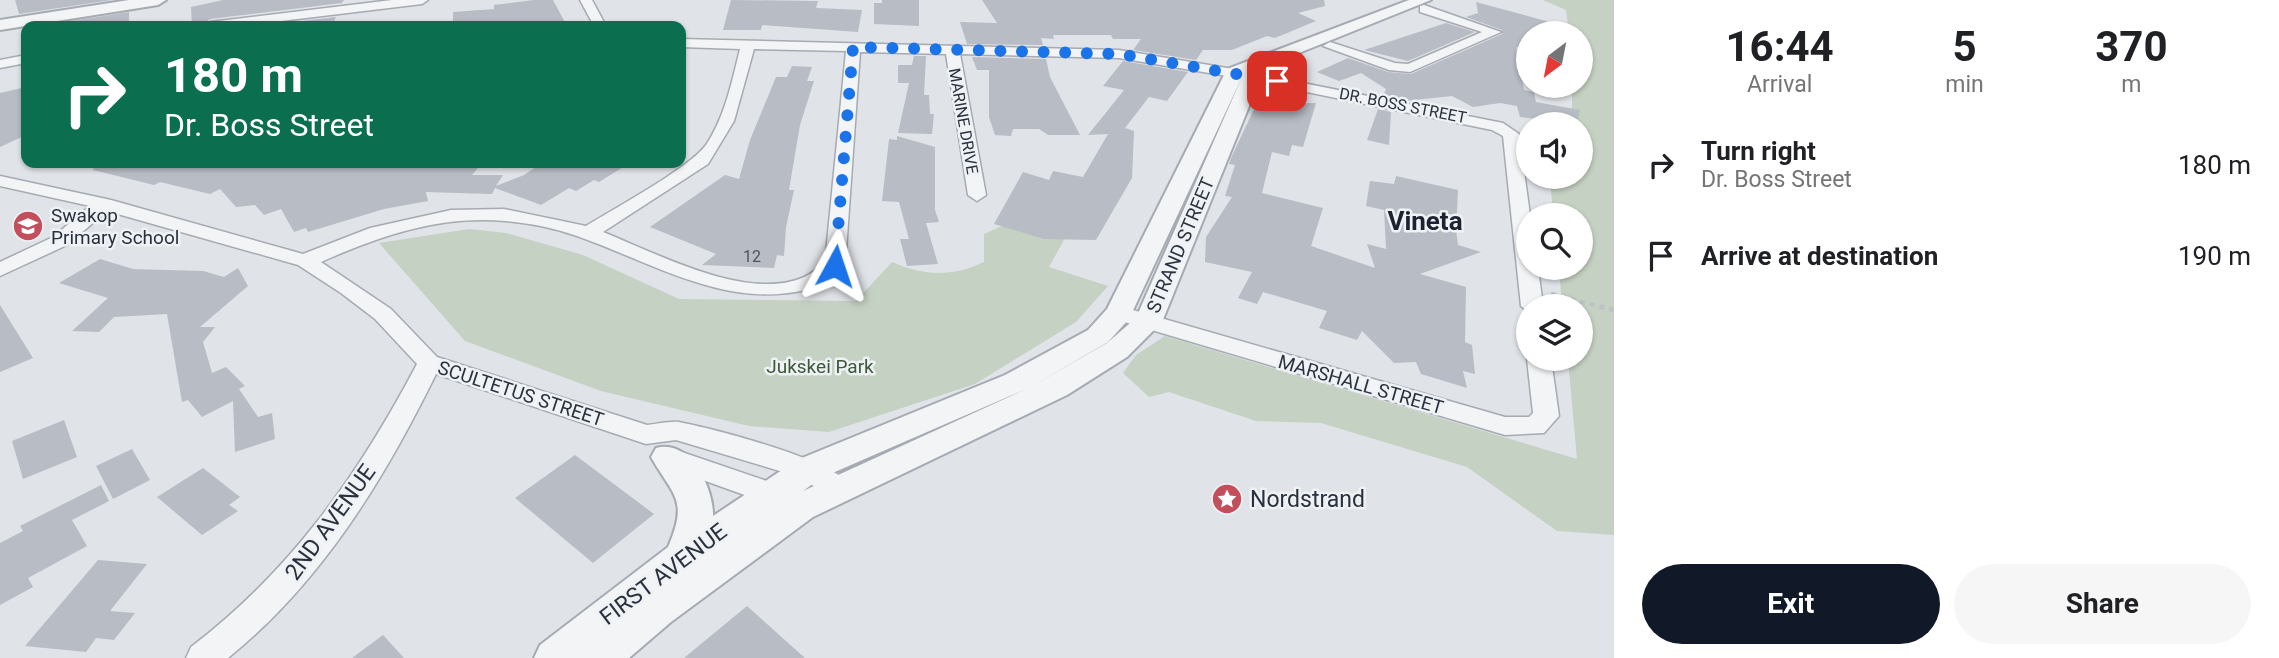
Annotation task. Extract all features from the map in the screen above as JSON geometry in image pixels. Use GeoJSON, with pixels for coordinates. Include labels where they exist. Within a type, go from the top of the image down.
{"type":"FeatureCollection","features":[{"type":"Feature","properties":{"kind":"street"},"geometry":{"type":"LineString","coordinates":[[0,18],[112,0]]}},
{"type":"Feature","properties":{"kind":"street"},"geometry":{"type":"LineString","coordinates":[[25,21],[158,0]]}},
{"type":"Feature","properties":{"kind":"street"},"geometry":{"type":"LineString","coordinates":[[251,21],[422,0]]}},
{"type":"Feature","properties":{"kind":"street"},"geometry":{"type":"LineString","coordinates":[[586,0],[597,21]]}},
{"type":"Feature","properties":{"kind":"street"},"geometry":{"type":"LineString","coordinates":[[1330,46],[1394,67],[1410,68],[1494,32],[1424,5],[1330,46],[1243,75],[1240,68],[1424,5],[1448,0]]}},
{"type":"Feature","properties":{"kind":"street"},"geometry":{"type":"LineString","coordinates":[[0,25],[21,22]]}},
{"type":"Feature","properties":{"kind":"street","name":"DR. BOSS STREET"},"geometry":{"type":"LineString","coordinates":[[686,43],[1119,54],[1243,75],[1497,126],[1511,134],[1531,294]]}},
{"type":"Feature","properties":{"kind":"street"},"geometry":{"type":"LineString","coordinates":[[589,233],[702,160],[714,147],[724,131],[748,46]]}},
{"type":"Feature","properties":{"kind":"street"},"geometry":{"type":"LineString","coordinates":[[305,261],[366,234],[420,219],[460,214],[506,215],[589,233],[720,284],[767,289],[794,288],[816,283],[835,266],[853,47]]}},
{"type":"Feature","properties":{"kind":"street","name":"MARINE DRIVE"},"geometry":{"type":"LineString","coordinates":[[951,48],[977,195]]}},
{"type":"Feature","properties":{"kind":"street"},"geometry":{"type":"LineString","coordinates":[[0,64],[21,61]]}},
{"type":"Feature","properties":{"kind":"street","name":"STRAND STREET"},"geometry":{"type":"LineString","coordinates":[[787,499],[809,470],[1016,382],[1098,336],[1119,313],[1243,75]]}},
{"type":"Feature","properties":{"kind":"street","name":"STRAND STREET"},"geometry":{"type":"LineString","coordinates":[[787,499],[840,489],[1056,388],[1117,350],[1148,322],[1243,75]]}},
{"type":"Feature","properties":{"kind":"street","name":"SCULTETUS STREET"},"geometry":{"type":"LineString","coordinates":[[0,181],[104,205],[305,261],[349,288],[383,314],[429,363],[657,446],[787,499]]}},
{"type":"Feature","properties":{"kind":"street"},"geometry":{"type":"LineString","coordinates":[[0,270],[60,241],[104,205]]}},
{"type":"Feature","properties":{"kind":"street","name":"MARSHALL STREET"},"geometry":{"type":"LineString","coordinates":[[1119,313],[1505,426],[1535,426],[1546,416],[1540,371]]}},
{"type":"Feature","properties":{"kind":"street","name":"2ND AVENUE"},"geometry":{"type":"LineString","coordinates":[[203,658],[239,633],[272,600],[345,506],[403,417],[429,363]]}},
{"type":"Feature","properties":{"kind":"street","name":"SCULTETUS STREET"},"geometry":{"type":"LineString","coordinates":[[657,446],[676,431],[809,470],[840,489]]}},
{"type":"Feature","properties":{"kind":"street"},"geometry":{"type":"LineString","coordinates":[[657,446],[686,478],[697,500],[692,535],[682,557]]}},
{"type":"Feature","properties":{"kind":"street","name":"FIRST AVENUE"},"geometry":{"type":"LineString","coordinates":[[554,658],[682,557],[787,499]]}},
{"type":"Feature","properties":{"kind":"street","name":"FIRST AVENUE"},"geometry":{"type":"LineString","coordinates":[[599,658],[787,499]]}},
{"type":"Feature","properties":{"kind":"path"},"geometry":{"type":"LineString","coordinates":[[1593,307],[1614,310]]}},
{"type":"Feature","properties":{"kind":"green space"},"geometry":{"type":"Polygon","coordinates":[[[1543,0],[1614,0],[1614,535],[1557,531],[1467,467],[1321,423],[1256,421],[1169,392],[1149,397],[1123,373],[1136,355],[1165,336],[1577,459],[1569,371],[1593,371],[1593,294],[1561,294],[1560,280],[1593,280],[1593,203],[1552,203],[1551,189],[1593,189],[1593,112],[1572,112],[1572,98],[1593,98],[1593,21],[1567,21],[1566,10],[1543,0]]]}},
{"type":"Feature","properties":{"kind":"green space","name":"Jukskei Park"},"geometry":{"type":"Polygon","coordinates":[[[1002,226],[1065,238],[1049,267],[1108,286],[1076,322],[975,384],[829,432],[749,426],[601,391],[465,341],[379,243],[469,229],[506,233],[583,255],[679,299],[856,301],[892,262],[915,270],[938,273],[961,270],[984,262],[984,234],[1002,226]]]}},
{"type":"Feature","properties":{"kind":"building"},"geometry":{"type":"Polygon","coordinates":[[[15,0],[112,0],[19,14],[15,0]]]}},
{"type":"Feature","properties":{"kind":"building"},"geometry":{"type":"Polygon","coordinates":[[[223,0],[344,0],[342,3],[207,21],[192,21],[191,7],[223,0]]]}},
{"type":"Feature","properties":{"kind":"building"},"geometry":{"type":"Polygon","coordinates":[[[553,0],[564,21],[453,21],[453,12],[494,9],[494,5],[553,0]]]}},
{"type":"Feature","properties":{"kind":"building"},"geometry":{"type":"Polygon","coordinates":[[[731,0],[818,1],[816,8],[862,10],[858,32],[762,25],[761,30],[723,30],[731,0]]]}},
{"type":"Feature","properties":{"kind":"building"},"geometry":{"type":"Polygon","coordinates":[[[882,0],[919,0],[919,26],[874,24],[874,3],[882,3],[882,0]]]}},
{"type":"Feature","properties":{"kind":"building"},"geometry":{"type":"Polygon","coordinates":[[[982,0],[1324,0],[1325,6],[1298,13],[1316,21],[1275,38],[1267,36],[1232,50],[1203,50],[1196,60],[1133,50],[1141,39],[1113,39],[1111,35],[1053,35],[1054,39],[1041,38],[1043,45],[967,44],[960,22],[997,23],[982,0]]]}},
{"type":"Feature","properties":{"kind":"building"},"geometry":{"type":"Polygon","coordinates":[[[1476,2],[1546,21],[1516,21],[1516,98],[1535,98],[1536,102],[1580,112],[1519,112],[1517,106],[1500,103],[1473,107],[1452,96],[1405,101],[1383,96],[1386,89],[1361,73],[1339,81],[1317,72],[1348,58],[1388,72],[1411,74],[1502,34],[1502,30],[1466,17],[1478,13],[1476,2]]]}},
{"type":"Feature","properties":{"kind":"building"},"geometry":{"type":"Polygon","coordinates":[[[129,12],[129,21],[72,21],[129,12]]]}},
{"type":"Feature","properties":{"kind":"building"},"geometry":{"type":"Polygon","coordinates":[[[336,17],[334,21],[302,21],[336,17]]]}},
{"type":"Feature","properties":{"kind":"building"},"geometry":{"type":"Polygon","coordinates":[[[1446,23],[1475,32],[1408,61],[1364,50],[1446,23]]]}},
{"type":"Feature","properties":{"kind":"building"},"geometry":{"type":"Polygon","coordinates":[[[914,56],[926,56],[924,95],[929,95],[930,114],[934,114],[932,134],[898,133],[909,83],[898,83],[898,65],[912,65],[914,56]]]}},
{"type":"Feature","properties":{"kind":"building"},"geometry":{"type":"Polygon","coordinates":[[[972,57],[1046,59],[1050,77],[1080,135],[1048,135],[1039,129],[1013,129],[1011,136],[995,135],[989,117],[989,70],[977,70],[972,57]]]}},
{"type":"Feature","properties":{"kind":"building"},"geometry":{"type":"Polygon","coordinates":[[[1123,61],[1188,72],[1167,101],[1149,97],[1125,128],[1134,131],[1132,178],[1096,240],[1044,239],[994,224],[1023,172],[1049,180],[1053,171],[1083,177],[1108,134],[1088,135],[1124,90],[1103,86],[1123,61]]]}},
{"type":"Feature","properties":{"kind":"building"},"geometry":{"type":"Polygon","coordinates":[[[792,66],[812,67],[807,81],[814,81],[800,125],[789,190],[794,190],[786,227],[784,256],[777,255],[774,268],[702,265],[716,254],[650,227],[725,175],[739,179],[750,140],[776,77],[787,77],[792,66]]]}},
{"type":"Feature","properties":{"kind":"building"},"geometry":{"type":"Polygon","coordinates":[[[21,88],[21,137],[0,147],[0,93],[21,88]]]}},
{"type":"Feature","properties":{"kind":"building"},"geometry":{"type":"Polygon","coordinates":[[[1261,103],[1316,103],[1303,147],[1292,145],[1289,156],[1272,152],[1262,193],[1323,208],[1311,246],[1375,268],[1367,244],[1386,249],[1384,210],[1366,206],[1370,181],[1394,184],[1396,176],[1458,190],[1458,245],[1481,252],[1420,274],[1466,287],[1465,342],[1472,345],[1475,374],[1463,371],[1467,388],[1421,374],[1416,362],[1394,363],[1362,331],[1357,340],[1319,328],[1327,311],[1263,292],[1257,304],[1238,298],[1252,272],[1205,262],[1206,237],[1232,197],[1225,196],[1235,165],[1229,164],[1231,158],[1254,109],[1261,103]]]}},
{"type":"Feature","properties":{"kind":"building"},"geometry":{"type":"Polygon","coordinates":[[[1378,109],[1391,112],[1389,145],[1367,140],[1378,109]]]}},
{"type":"Feature","properties":{"kind":"building"},"geometry":{"type":"Polygon","coordinates":[[[897,136],[935,147],[935,210],[939,222],[926,223],[938,264],[907,266],[900,239],[909,239],[899,202],[882,201],[889,139],[897,140],[897,136]]]}},
{"type":"Feature","properties":{"kind":"building"},"geometry":{"type":"Polygon","coordinates":[[[478,168],[472,175],[503,175],[496,186],[534,168],[622,168],[599,182],[594,180],[576,191],[569,188],[541,205],[495,188],[492,194],[426,192],[428,201],[384,209],[308,232],[306,228],[294,232],[281,209],[264,215],[255,205],[236,207],[220,189],[210,194],[160,182],[154,185],[93,170],[478,168]]]}},
{"type":"Feature","properties":{"kind":"building"},"geometry":{"type":"Polygon","coordinates":[[[100,259],[133,269],[203,271],[224,277],[238,268],[248,286],[200,327],[215,327],[203,342],[212,373],[226,367],[245,386],[239,389],[258,417],[272,413],[275,439],[235,452],[233,401],[202,417],[188,400],[182,402],[167,314],[114,317],[99,332],[72,331],[108,298],[59,283],[100,259]]]}},
{"type":"Feature","properties":{"kind":"building"},"geometry":{"type":"Polygon","coordinates":[[[0,305],[33,358],[0,372],[0,305]]]}},
{"type":"Feature","properties":{"kind":"building"},"geometry":{"type":"Polygon","coordinates":[[[64,420],[77,457],[23,479],[12,441],[64,420]]]}},
{"type":"Feature","properties":{"kind":"building"},"geometry":{"type":"Polygon","coordinates":[[[132,449],[150,480],[113,499],[96,466],[132,449]]]}},
{"type":"Feature","properties":{"kind":"building"},"geometry":{"type":"Polygon","coordinates":[[[575,455],[654,514],[593,563],[515,498],[575,455]]]}},
{"type":"Feature","properties":{"kind":"building"},"geometry":{"type":"Polygon","coordinates":[[[203,468],[240,497],[229,505],[238,511],[202,535],[157,497],[203,468]]]}},
{"type":"Feature","properties":{"kind":"building"},"geometry":{"type":"Polygon","coordinates":[[[101,485],[109,501],[72,520],[87,546],[28,578],[33,587],[0,605],[0,543],[23,531],[20,526],[101,485]]]}},
{"type":"Feature","properties":{"kind":"building"},"geometry":{"type":"Polygon","coordinates":[[[98,560],[147,564],[110,611],[135,613],[114,640],[96,638],[86,652],[25,646],[98,560]]]}},
{"type":"Feature","properties":{"kind":"building"},"geometry":{"type":"Polygon","coordinates":[[[747,606],[805,658],[684,658],[747,606]]]}},
{"type":"Feature","properties":{"kind":"building"},"geometry":{"type":"Polygon","coordinates":[[[383,635],[404,658],[352,658],[383,635]]]}},
{"type":"Feature","properties":{"kind":"place","name":"Swakop Primary School"},"geometry":{"type":"Point","coordinates":[28,226]}},
{"type":"Feature","properties":{"kind":"place","name":"Nordstrand"},"geometry":{"type":"Point","coordinates":[1227,499]}},
{"type":"Feature","properties":{"kind":"district","name":"Vineta"},"geometry":{"type":"Point","coordinates":[1425,221]}},
{"type":"Feature","properties":{"kind":"route"},"geometry":{"type":"LineString","coordinates":[[835,266],[853,47],[1119,54],[1277,81]]}}]}
